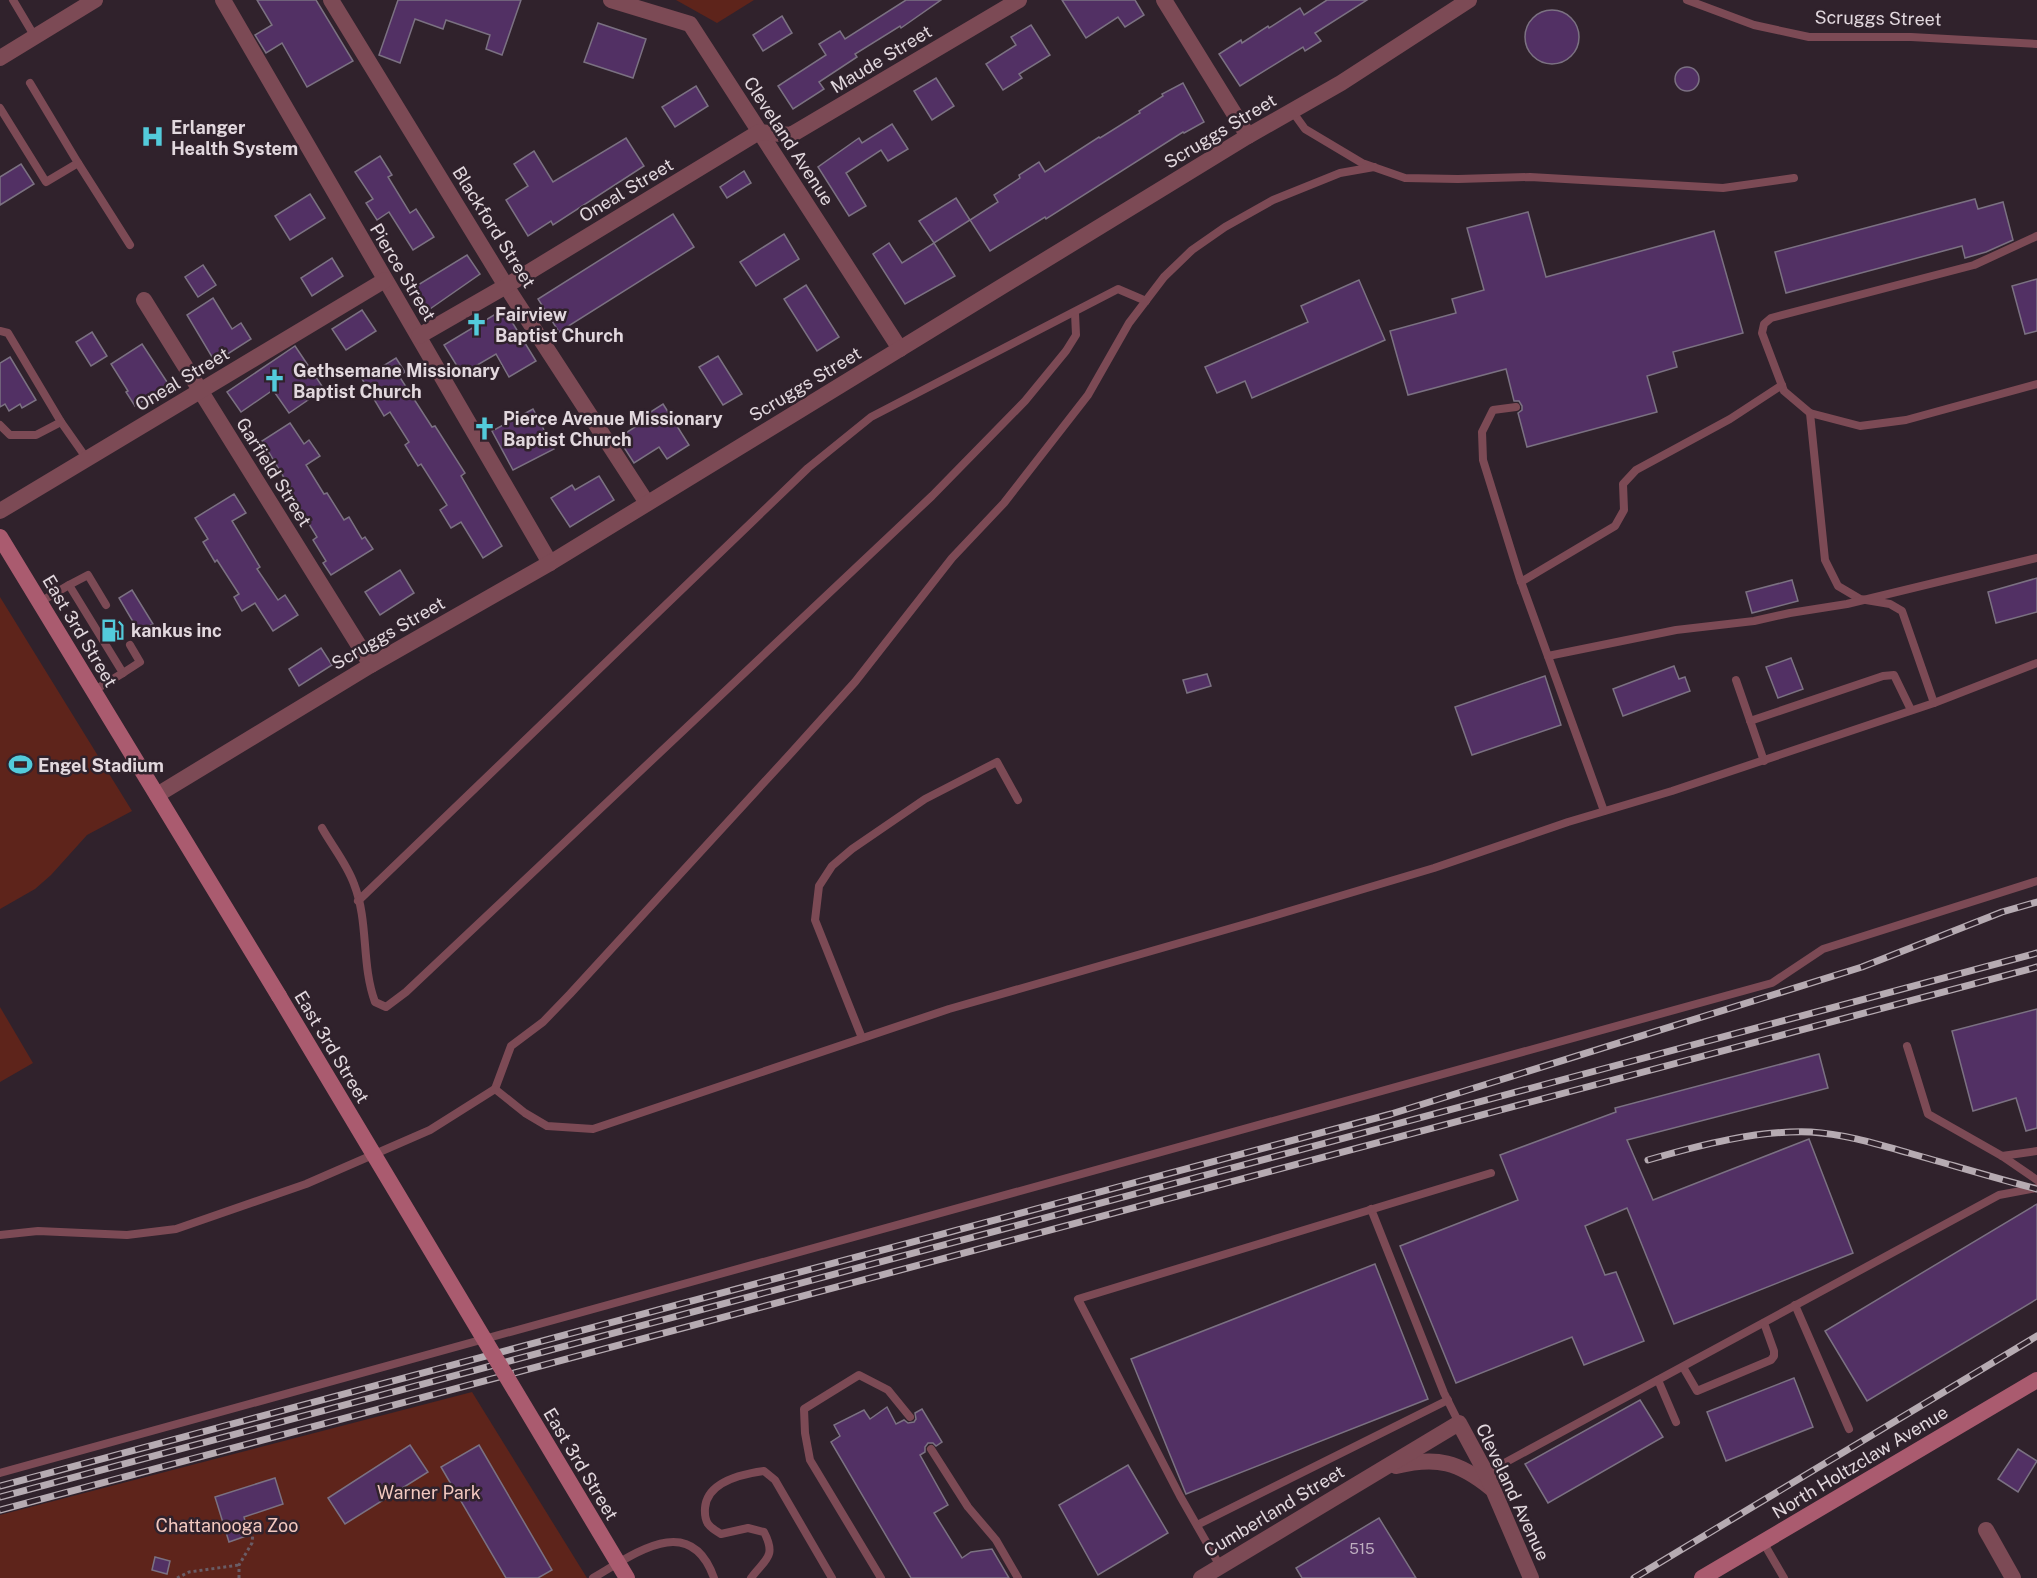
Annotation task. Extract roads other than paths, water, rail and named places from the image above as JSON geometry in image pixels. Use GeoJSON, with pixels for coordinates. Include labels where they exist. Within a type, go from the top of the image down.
{"type":"FeatureCollection","features":[{"type":"Feature","properties":{"kind":"main road","name":"East 3rd Street"},"geometry":{"type":"LineString","coordinates":[[0,537],[279,996],[627,1578]]}},
{"type":"Feature","properties":{"kind":"main road","name":"North Holtzclaw Avenue"},"geometry":{"type":"LineString","coordinates":[[1702,1578],[2037,1380]]}},
{"type":"Feature","properties":{"kind":"street"},"geometry":{"type":"LineString","coordinates":[[0,58],[95,0]]}},
{"type":"Feature","properties":{"kind":"street","name":"Pierce Street"},"geometry":{"type":"LineString","coordinates":[[224,0],[550,563]]}},
{"type":"Feature","properties":{"kind":"street","name":"Blackford Street"},"geometry":{"type":"LineString","coordinates":[[331,0],[506,286],[647,502]]}},
{"type":"Feature","properties":{"kind":"street","name":"Cleveland Avenue"},"geometry":{"type":"LineString","coordinates":[[611,0],[690,24],[900,349]]}},
{"type":"Feature","properties":{"kind":"street","name":"Maude Street"},"geometry":{"type":"LineString","coordinates":[[759,132],[791,135],[1019,0]]}},
{"type":"Feature","properties":{"kind":"street"},"geometry":{"type":"LineString","coordinates":[[1164,0],[1248,136]]}},
{"type":"Feature","properties":{"kind":"street","name":"Scruggs Street"},"geometry":{"type":"LineString","coordinates":[[157,795],[371,665],[550,563],[1248,136],[1341,83],[1469,0]]}},
{"type":"Feature","properties":{"kind":"street","name":"Oneal Street"},"geometry":{"type":"LineString","coordinates":[[419,336],[506,286],[759,132]]}},
{"type":"Feature","properties":{"kind":"street","name":"Oneal Street"},"geometry":{"type":"LineString","coordinates":[[0,512],[385,280]]}},
{"type":"Feature","properties":{"kind":"street","name":"Garfield Street"},"geometry":{"type":"LineString","coordinates":[[144,300],[371,665]]}},
{"type":"Feature","properties":{"kind":"street","name":"Cleveland Avenue"},"geometry":{"type":"LineString","coordinates":[[1459,1423],[1486,1473],[1531,1578]]}},
{"type":"Feature","properties":{"kind":"street","name":"Cumberland Street"},"geometry":{"type":"LineString","coordinates":[[1201,1578],[1459,1423]]}},
{"type":"Feature","properties":{"kind":"street","name":"Cumberland Street"},"geometry":{"type":"LineString","coordinates":[[1367,1478],[1392,1467],[1417,1461],[1438,1461],[1464,1468],[1493,1490]]}},
{"type":"Feature","properties":{"kind":"street"},"geometry":{"type":"LineString","coordinates":[[1986,1530],[2013,1578]]}},
{"type":"Feature","properties":{"kind":"lane"},"geometry":{"type":"LineString","coordinates":[[13,0],[35,37]]}},
{"type":"Feature","properties":{"kind":"lane","name":"Scruggs Street"},"geometry":{"type":"LineString","coordinates":[[1687,0],[1754,25],[1809,37],[1911,37],[2037,44]]}},
{"type":"Feature","properties":{"kind":"lane"},"geometry":{"type":"LineString","coordinates":[[30,83],[130,245]]}},
{"type":"Feature","properties":{"kind":"lane"},"geometry":{"type":"LineString","coordinates":[[0,108],[46,182],[78,163]]}},
{"type":"Feature","properties":{"kind":"lane"},"geometry":{"type":"LineString","coordinates":[[1292,111],[1305,129],[1362,163],[1405,178],[1530,177],[1723,188],[1794,178]]}},
{"type":"Feature","properties":{"kind":"lane"},"geometry":{"type":"LineString","coordinates":[[0,1235],[38,1231],[127,1235],[176,1229],[306,1184],[430,1130],[495,1089],[511,1046],[543,1022],[570,994],[792,752],[855,682],[952,558],[1004,503],[1088,395],[1129,323],[1164,277],[1192,250],[1225,227],[1273,200],[1340,173],[1374,167]]}},
{"type":"Feature","properties":{"kind":"lane"},"geometry":{"type":"LineString","coordinates":[[2037,236],[1974,265],[1771,318],[1764,324],[1762,333],[1784,391],[1810,413],[1860,426],[1906,420],[2037,384]]}},
{"type":"Feature","properties":{"kind":"lane"},"geometry":{"type":"LineString","coordinates":[[358,901],[808,468],[871,417],[1118,289],[1146,301]]}},
{"type":"Feature","properties":{"kind":"lane"},"geometry":{"type":"LineString","coordinates":[[321,828],[354,884],[364,926],[368,982],[375,1002],[386,1007],[406,992],[932,496],[1025,401],[1066,351],[1076,335],[1075,313]]}},
{"type":"Feature","properties":{"kind":"lane"},"geometry":{"type":"LineString","coordinates":[[0,331],[8,333],[61,422],[87,459]]}},
{"type":"Feature","properties":{"kind":"lane"},"geometry":{"type":"LineString","coordinates":[[1521,582],[1616,526],[1624,510],[1623,484],[1636,470],[1730,419],[1782,385]]}},
{"type":"Feature","properties":{"kind":"lane"},"geometry":{"type":"LineString","coordinates":[[1516,407],[1493,410],[1482,432],[1483,460],[1521,582],[1604,811]]}},
{"type":"Feature","properties":{"kind":"lane"},"geometry":{"type":"LineString","coordinates":[[1810,413],[1825,560],[1838,586],[1860,599],[1890,604],[1902,611],[1934,703]]}},
{"type":"Feature","properties":{"kind":"lane"},"geometry":{"type":"LineString","coordinates":[[0,425],[10,435],[36,435],[61,422]]}},
{"type":"Feature","properties":{"kind":"lane"},"geometry":{"type":"LineString","coordinates":[[1548,657],[1676,630],[1754,621],[1846,604],[2037,558]]}},
{"type":"Feature","properties":{"kind":"lane"},"geometry":{"type":"LineString","coordinates":[[40,602],[88,575],[106,605]]}},
{"type":"Feature","properties":{"kind":"lane"},"geometry":{"type":"LineString","coordinates":[[69,585],[123,673]]}},
{"type":"Feature","properties":{"kind":"lane"},"geometry":{"type":"LineString","coordinates":[[93,691],[140,662],[130,645]]}},
{"type":"Feature","properties":{"kind":"lane"},"geometry":{"type":"LineString","coordinates":[[495,1089],[525,1113],[547,1126],[593,1129],[949,1009],[1434,868],[1568,822],[1672,792],[1934,703],[2037,663]]}},
{"type":"Feature","properties":{"kind":"lane"},"geometry":{"type":"LineString","coordinates":[[1750,721],[1883,676],[1894,675],[1911,710]]}},
{"type":"Feature","properties":{"kind":"lane"},"geometry":{"type":"LineString","coordinates":[[1736,680],[1764,761]]}},
{"type":"Feature","properties":{"kind":"lane"},"geometry":{"type":"LineString","coordinates":[[862,1038],[815,920],[819,886],[832,866],[852,849],[925,799],[997,762],[1018,800]]}},
{"type":"Feature","properties":{"kind":"lane"},"geometry":{"type":"LineString","coordinates":[[0,1473],[1772,983],[1823,949],[2037,881]]}},
{"type":"Feature","properties":{"kind":"lane"},"geometry":{"type":"LineString","coordinates":[[1907,1046],[1928,1114],[2002,1156],[2037,1180]]}},
{"type":"Feature","properties":{"kind":"lane"},"geometry":{"type":"LineString","coordinates":[[2002,1156],[2037,1151]]}},
{"type":"Feature","properties":{"kind":"lane"},"geometry":{"type":"LineString","coordinates":[[1220,1566],[1078,1299],[1491,1173]]}},
{"type":"Feature","properties":{"kind":"lane"},"geometry":{"type":"LineString","coordinates":[[1486,1473],[1999,1195],[2037,1188]]}},
{"type":"Feature","properties":{"kind":"lane"},"geometry":{"type":"LineString","coordinates":[[1371,1209],[1459,1423]]}},
{"type":"Feature","properties":{"kind":"lane"},"geometry":{"type":"LineString","coordinates":[[1795,1305],[1849,1429]]}},
{"type":"Feature","properties":{"kind":"lane"},"geometry":{"type":"LineString","coordinates":[[1683,1366],[1697,1391],[1771,1360],[1774,1351],[1764,1323]]}},
{"type":"Feature","properties":{"kind":"lane"},"geometry":{"type":"LineString","coordinates":[[881,1578],[810,1460],[804,1409],[859,1375],[888,1390],[910,1417]]}},
{"type":"Feature","properties":{"kind":"lane"},"geometry":{"type":"LineString","coordinates":[[1658,1380],[1676,1422]]}},
{"type":"Feature","properties":{"kind":"lane"},"geometry":{"type":"LineString","coordinates":[[1197,1525],[1448,1400]]}},
{"type":"Feature","properties":{"kind":"lane"},"geometry":{"type":"LineString","coordinates":[[930,1449],[968,1507],[996,1540],[1018,1578]]}},
{"type":"Feature","properties":{"kind":"lane"},"geometry":{"type":"LineString","coordinates":[[751,1578],[769,1558],[770,1545],[764,1532],[748,1528],[721,1534],[709,1527],[705,1515],[705,1504],[711,1491],[727,1481],[764,1471],[775,1480],[832,1578]]}},
{"type":"Feature","properties":{"kind":"lane"},"geometry":{"type":"LineString","coordinates":[[593,1578],[653,1544],[681,1542],[698,1551],[711,1569],[714,1578]]}},
{"type":"Feature","properties":{"kind":"lane"},"geometry":{"type":"LineString","coordinates":[[1763,1542],[1784,1578]]}},
{"type":"Feature","properties":{"kind":"railway"},"geometry":{"type":"LineString","coordinates":[[0,1486],[1391,1114],[1862,967],[2002,912],[2037,902]]}},
{"type":"Feature","properties":{"kind":"railway"},"geometry":{"type":"LineString","coordinates":[[0,1497],[2037,953]]}},
{"type":"Feature","properties":{"kind":"railway"},"geometry":{"type":"LineString","coordinates":[[0,1510],[2037,967]]}},
{"type":"Feature","properties":{"kind":"railway"},"geometry":{"type":"LineString","coordinates":[[1648,1160],[1749,1136],[1811,1132],[1873,1143],[2037,1189]]}},
{"type":"Feature","properties":{"kind":"railway"},"geometry":{"type":"LineString","coordinates":[[1634,1578],[2037,1336]]}},
{"type":"Feature","properties":{"kind":"place","name":"Erlanger Health System"},"geometry":{"type":"Point","coordinates":[153,137]}},
{"type":"Feature","properties":{"kind":"place","name":"Fairview Baptist Church"},"geometry":{"type":"Point","coordinates":[477,324]}},
{"type":"Feature","properties":{"kind":"place","name":"Gethsemane Missionary Baptist Church"},"geometry":{"type":"Point","coordinates":[275,380]}},
{"type":"Feature","properties":{"kind":"place","name":"Pierce Avenue Missionary Baptist Church"},"geometry":{"type":"Point","coordinates":[485,428]}},
{"type":"Feature","properties":{"kind":"place","name":"kankus inc"},"geometry":{"type":"Point","coordinates":[113,630]}},
{"type":"Feature","properties":{"kind":"place","name":"Engel Stadium"},"geometry":{"type":"Point","coordinates":[20,765]}},
{"type":"Feature","properties":{"kind":"park label","name":"Warner Park"},"geometry":{"type":"Point","coordinates":[429,1492]}},
{"type":"Feature","properties":{"kind":"park label","name":"Chattanooga Zoo"},"geometry":{"type":"Point","coordinates":[227,1525]}}]}
